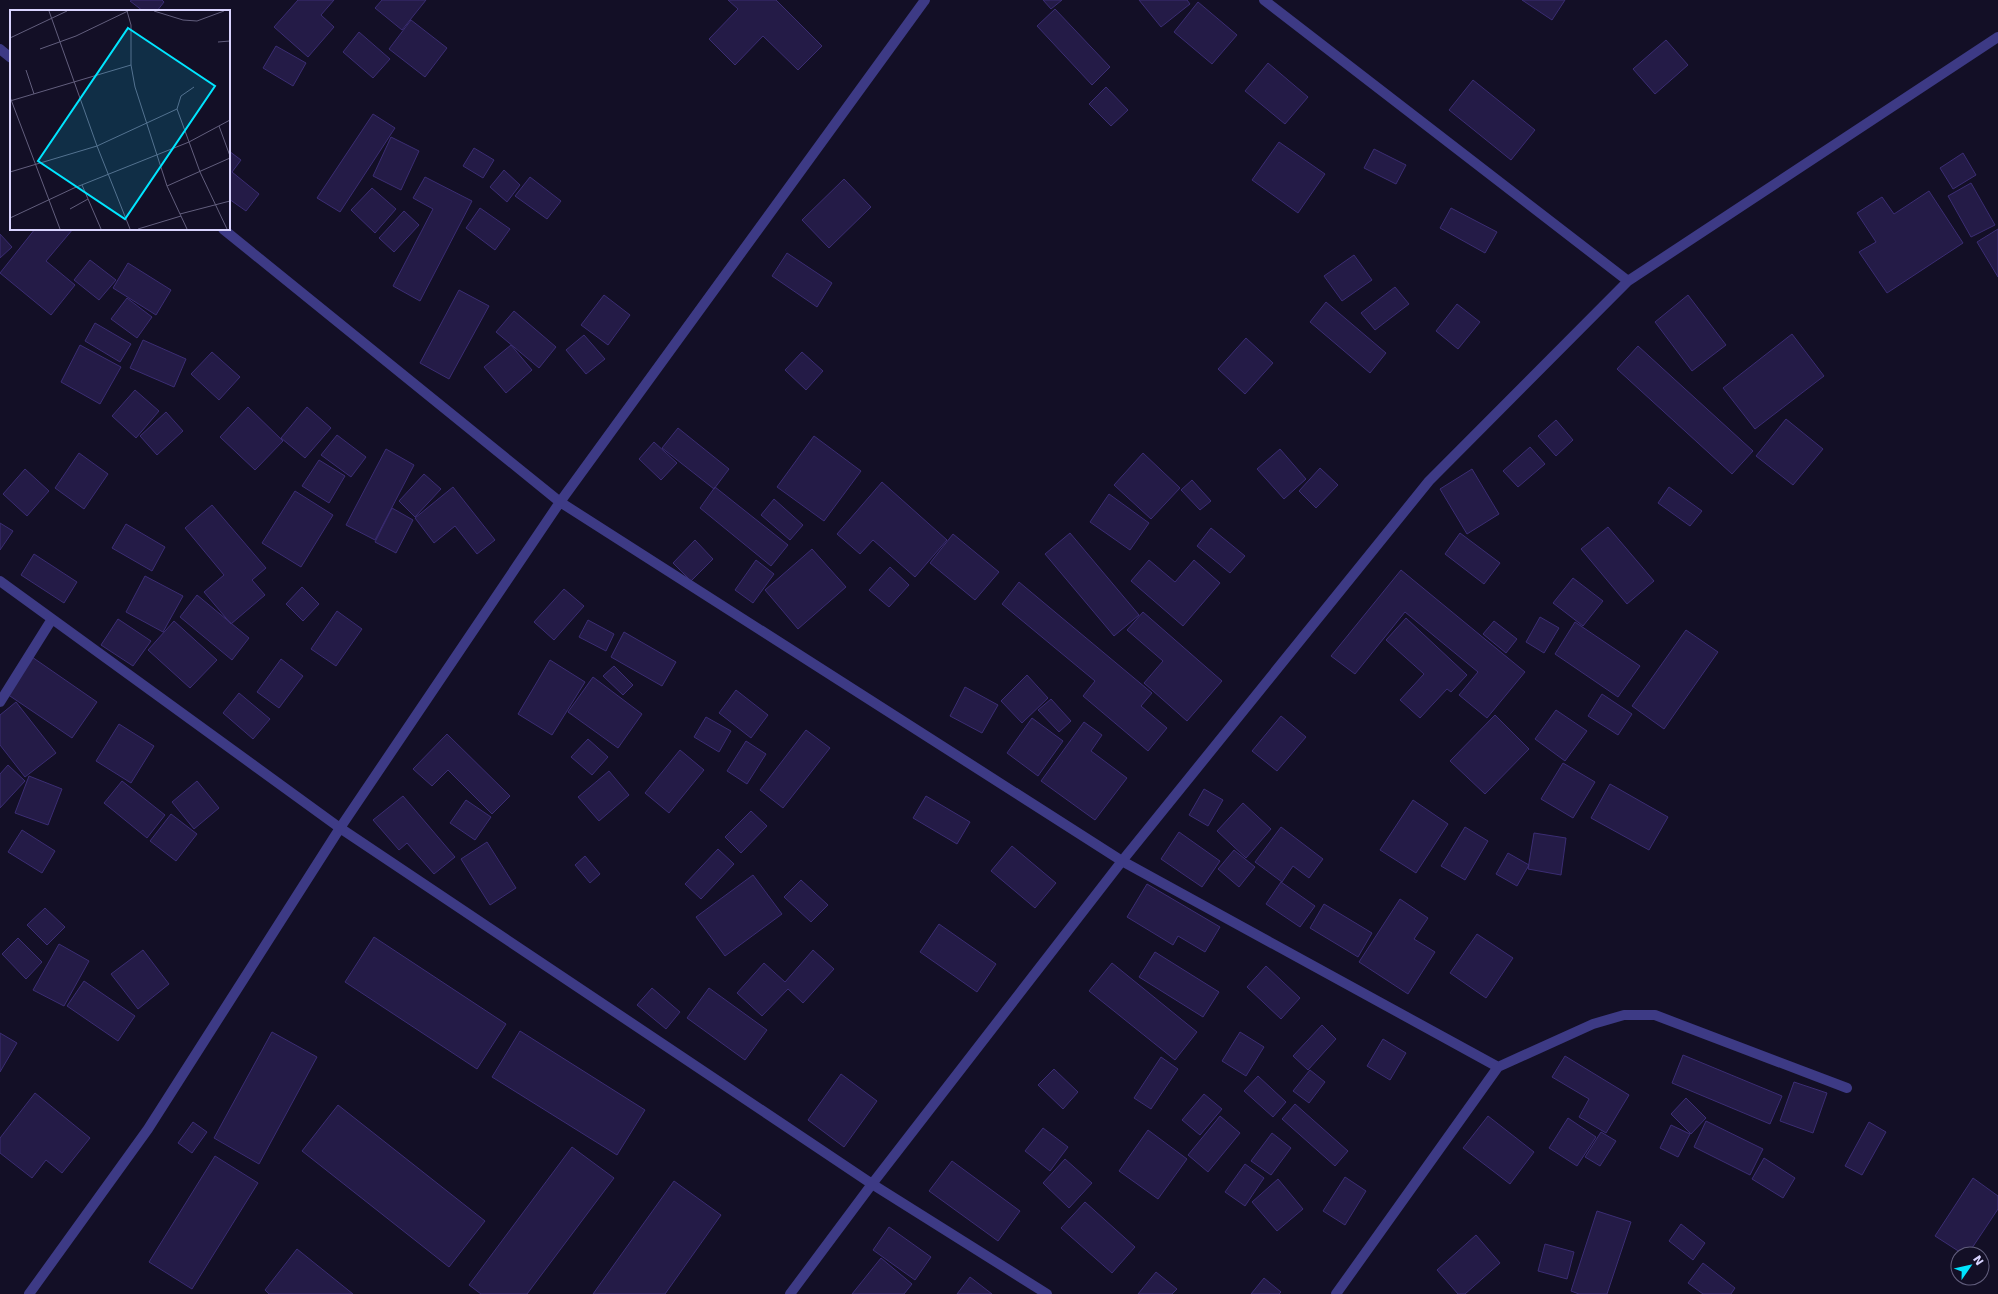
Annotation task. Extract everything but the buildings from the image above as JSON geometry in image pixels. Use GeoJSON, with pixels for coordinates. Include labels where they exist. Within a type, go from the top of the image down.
{"type":"FeatureCollection","features":[{"type":"Feature","properties":{"kind":"street"},"geometry":{"type":"LineString","coordinates":[[29,1294],[148,1129],[340,828],[560,502],[925,0]]}},
{"type":"Feature","properties":{"kind":"street"},"geometry":{"type":"LineString","coordinates":[[1264,0],[1628,281]]}},
{"type":"Feature","properties":{"kind":"street"},"geometry":{"type":"LineString","coordinates":[[790,1294],[872,1184],[1122,861],[1429,481],[1628,281],[1998,37]]}},
{"type":"Feature","properties":{"kind":"street"},"geometry":{"type":"LineString","coordinates":[[0,49],[10,57]]}},
{"type":"Feature","properties":{"kind":"street"},"geometry":{"type":"LineString","coordinates":[[223,230],[560,502],[1122,861],[1498,1067]]}},
{"type":"Feature","properties":{"kind":"street"},"geometry":{"type":"LineString","coordinates":[[0,581],[340,828],[872,1184],[1047,1294]]}},
{"type":"Feature","properties":{"kind":"street"},"geometry":{"type":"LineString","coordinates":[[0,702],[52,619]]}},
{"type":"Feature","properties":{"kind":"street"},"geometry":{"type":"LineString","coordinates":[[1336,1294],[1498,1067],[1593,1024],[1624,1015],[1655,1015],[1847,1088]]}}]}
